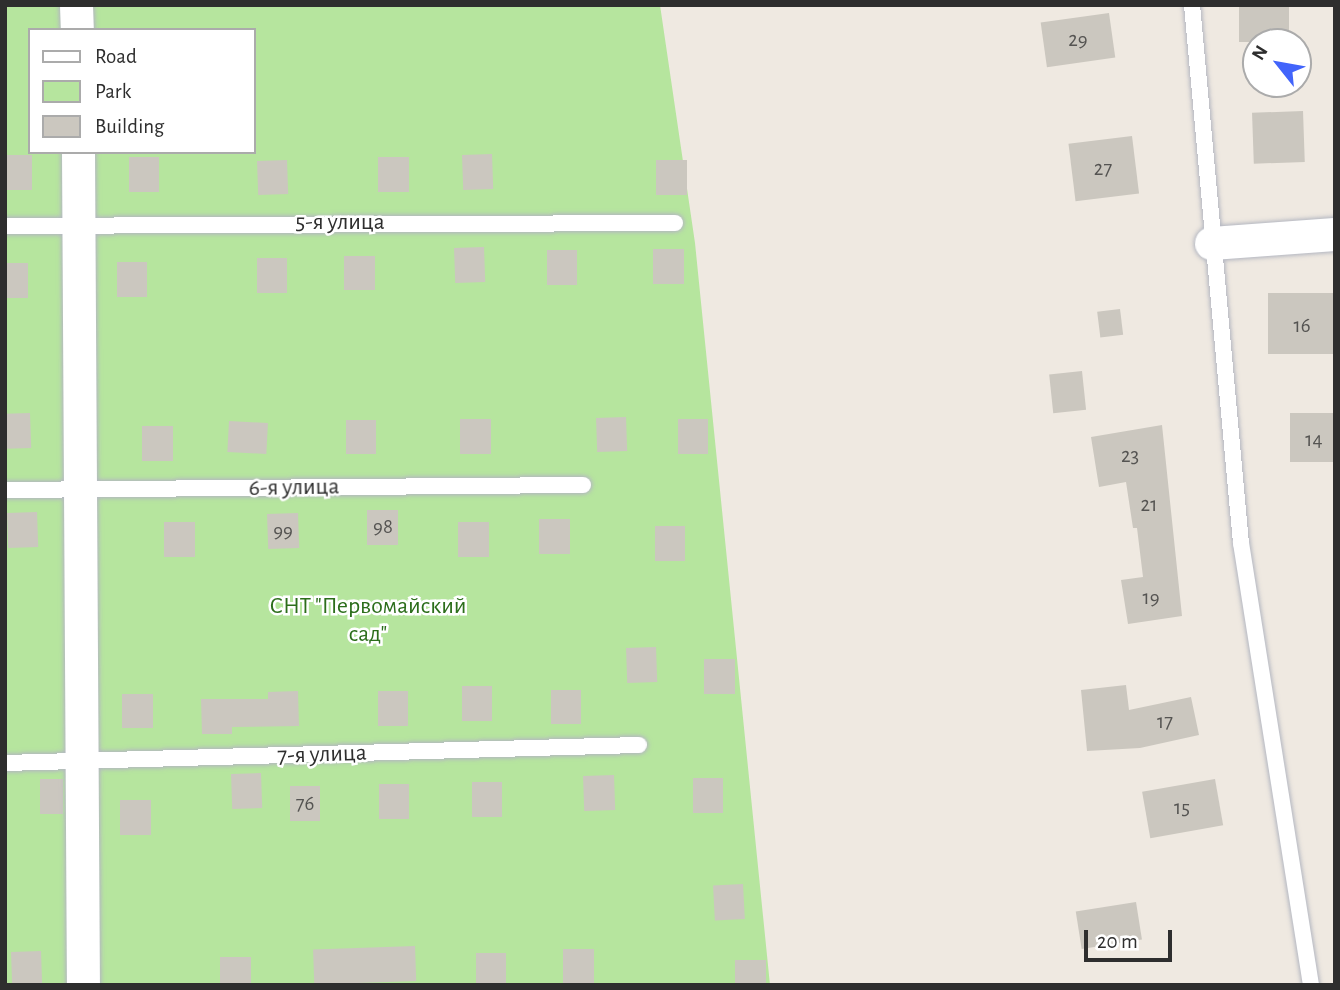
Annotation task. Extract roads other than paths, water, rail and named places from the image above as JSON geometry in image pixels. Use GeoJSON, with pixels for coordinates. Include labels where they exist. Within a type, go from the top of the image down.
{"type":"FeatureCollection","features":[{"type":"Feature","properties":{"kind":"street"},"geometry":{"type":"LineString","coordinates":[[76,5],[77,28]]}},
{"type":"Feature","properties":{"kind":"street"},"geometry":{"type":"LineString","coordinates":[[78,154],[83,985]]}},
{"type":"Feature","properties":{"kind":"street"},"geometry":{"type":"LineString","coordinates":[[1211,243],[1335,234]]}},
{"type":"Feature","properties":{"kind":"lane"},"geometry":{"type":"LineString","coordinates":[[1192,5],[1211,243],[1241,543],[1311,985]]}},
{"type":"Feature","properties":{"kind":"lane","name":"5-я улица"},"geometry":{"type":"LineString","coordinates":[[5,226],[675,223]]}},
{"type":"Feature","properties":{"kind":"lane","name":"6-я улица"},"geometry":{"type":"LineString","coordinates":[[5,490],[583,485]]}},
{"type":"Feature","properties":{"kind":"lane","name":"7-я улица"},"geometry":{"type":"LineString","coordinates":[[5,763],[82,764],[639,745]]}},
{"type":"Feature","properties":{"kind":"park label","name":"СНТ \"Первомайский сад\""},"geometry":{"type":"Point","coordinates":[368,621]}}]}
